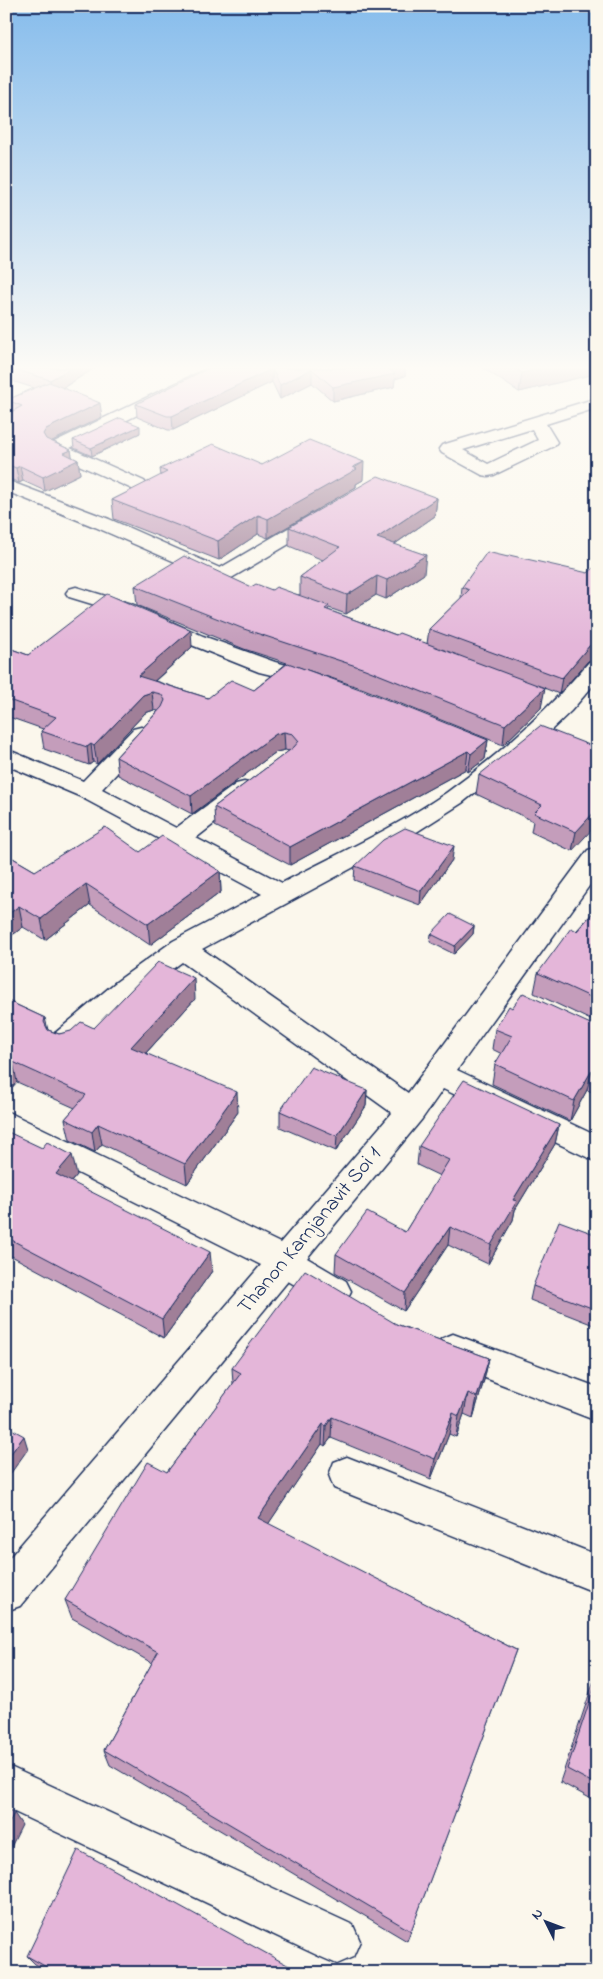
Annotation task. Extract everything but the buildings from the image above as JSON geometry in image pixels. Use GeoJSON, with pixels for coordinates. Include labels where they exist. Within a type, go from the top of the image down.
{"type":"FeatureCollection","features":[{"type":"Feature","properties":{"kind":"street"},"geometry":{"type":"LineString","coordinates":[[83,460],[138,485]]}},
{"type":"Feature","properties":{"kind":"street"},"geometry":{"type":"LineString","coordinates":[[469,460],[488,471],[510,460]]}},
{"type":"Feature","properties":{"kind":"street"},"geometry":{"type":"LineString","coordinates":[[6,485],[102,523],[221,576],[248,586]]}},
{"type":"Feature","properties":{"kind":"street"},"geometry":{"type":"LineString","coordinates":[[221,576],[337,508]]}},
{"type":"Feature","properties":{"kind":"street"},"geometry":{"type":"LineString","coordinates":[[76,593],[125,608],[196,640],[267,667],[300,675],[335,688]]}},
{"type":"Feature","properties":{"kind":"street"},"geometry":{"type":"LineString","coordinates":[[64,1042],[126,989],[182,948],[395,834],[454,798],[507,757],[554,703],[597,667]]}},
{"type":"Feature","properties":{"kind":"street"},"geometry":{"type":"LineString","coordinates":[[87,791],[154,719]]}},
{"type":"Feature","properties":{"kind":"street"},"geometry":{"type":"LineString","coordinates":[[480,746],[507,757]]}},
{"type":"Feature","properties":{"kind":"street"},"geometry":{"type":"LineString","coordinates":[[6,756],[87,791],[282,894]]}},
{"type":"Feature","properties":{"kind":"street"},"geometry":{"type":"LineString","coordinates":[[178,839],[262,776]]}},
{"type":"Feature","properties":{"kind":"street","name":"Thanon Karnjanavit Soi 1"},"geometry":{"type":"LineString","coordinates":[[6,1592],[411,1111],[438,1074],[512,997],[597,856]]}},
{"type":"Feature","properties":{"kind":"street"},"geometry":{"type":"LineString","coordinates":[[182,948],[411,1111]]}},
{"type":"Feature","properties":{"kind":"street"},"geometry":{"type":"LineString","coordinates":[[438,1074],[597,1150]]}},
{"type":"Feature","properties":{"kind":"street"},"geometry":{"type":"LineString","coordinates":[[6,1123],[284,1261],[358,1304]]}},
{"type":"Feature","properties":{"kind":"street"},"geometry":{"type":"LineString","coordinates":[[425,1340],[597,1404]]}},
{"type":"Feature","properties":{"kind":"street"},"geometry":{"type":"LineString","coordinates":[[347,1475],[597,1574]]}},
{"type":"Feature","properties":{"kind":"street"},"geometry":{"type":"LineString","coordinates":[[6,1786],[337,1941]]}}]}
